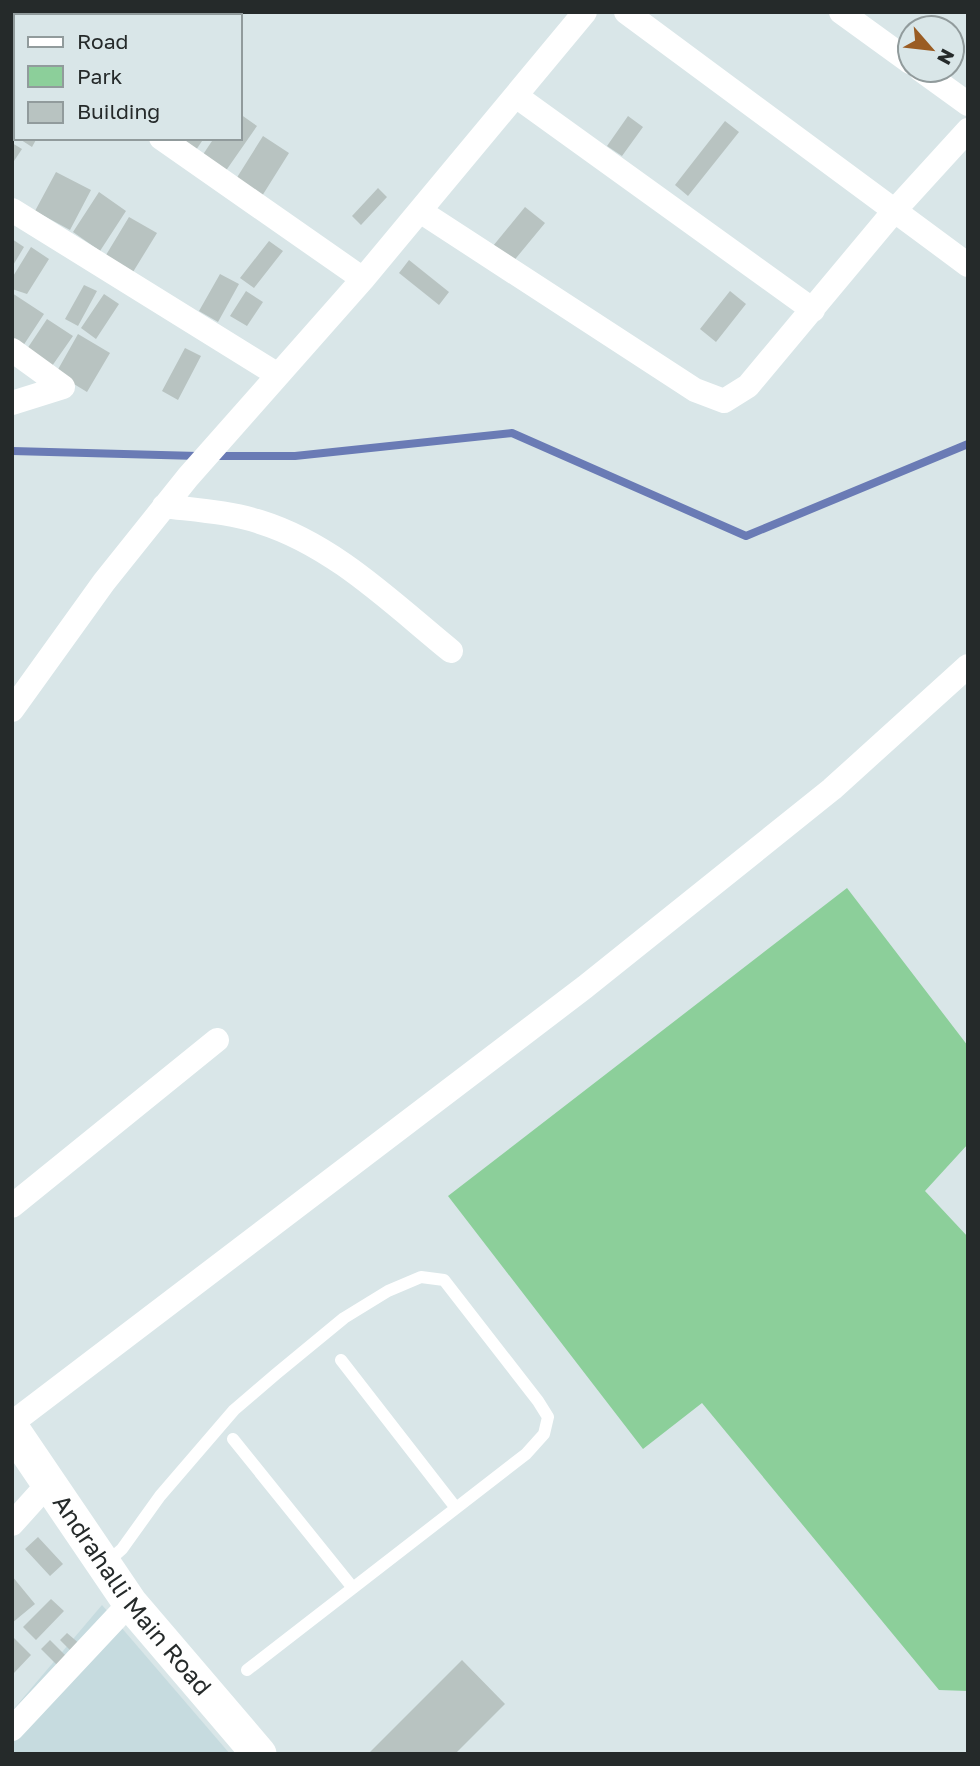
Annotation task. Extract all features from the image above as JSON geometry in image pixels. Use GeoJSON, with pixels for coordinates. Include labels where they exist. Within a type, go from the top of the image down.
{"type":"FeatureCollection","features":[{"type":"Feature","properties":{"kind":"main road","name":"Andrahalli Main Road"},"geometry":{"type":"LineString","coordinates":[[12,1429],[130,1603],[259,1754]]}},
{"type":"Feature","properties":{"kind":"street"},"geometry":{"type":"LineString","coordinates":[[12,710],[104,582],[164,506],[363,279],[585,12]]}},
{"type":"Feature","properties":{"kind":"street"},"geometry":{"type":"LineString","coordinates":[[626,12],[968,265]]}},
{"type":"Feature","properties":{"kind":"street"},"geometry":{"type":"LineString","coordinates":[[841,12],[896,52]]}},
{"type":"Feature","properties":{"kind":"street"},"geometry":{"type":"LineString","coordinates":[[940,84],[968,104]]}},
{"type":"Feature","properties":{"kind":"street"},"geometry":{"type":"LineString","coordinates":[[516,96],[813,310]]}},
{"type":"Feature","properties":{"kind":"street"},"geometry":{"type":"LineString","coordinates":[[420,211],[695,390],[724,401],[748,386],[895,210],[968,130]]}},
{"type":"Feature","properties":{"kind":"street"},"geometry":{"type":"LineString","coordinates":[[164,140],[363,279]]}},
{"type":"Feature","properties":{"kind":"street"},"geometry":{"type":"LineString","coordinates":[[12,210],[278,375]]}},
{"type":"Feature","properties":{"kind":"street"},"geometry":{"type":"LineString","coordinates":[[12,350],[64,387],[12,403]]}},
{"type":"Feature","properties":{"kind":"street"},"geometry":{"type":"LineString","coordinates":[[164,506],[261,522],[305,541],[353,570],[451,651]]}},
{"type":"Feature","properties":{"kind":"street"},"geometry":{"type":"LineString","coordinates":[[12,1423],[585,987],[832,789],[968,666]]}},
{"type":"Feature","properties":{"kind":"street"},"geometry":{"type":"LineString","coordinates":[[12,1206],[217,1040]]}},
{"type":"Feature","properties":{"kind":"street"},"geometry":{"type":"LineString","coordinates":[[12,1524],[48,1484]]}},
{"type":"Feature","properties":{"kind":"street"},"geometry":{"type":"LineString","coordinates":[[12,1729],[130,1603]]}},
{"type":"Feature","properties":{"kind":"lane"},"geometry":{"type":"LineString","coordinates":[[104,1565],[122,1549],[160,1496],[234,1410],[344,1318],[388,1292],[421,1277],[444,1279],[538,1401],[548,1417],[544,1434],[526,1454],[247,1670]]}},
{"type":"Feature","properties":{"kind":"lane"},"geometry":{"type":"LineString","coordinates":[[341,1360],[456,1508]]}},
{"type":"Feature","properties":{"kind":"lane"},"geometry":{"type":"LineString","coordinates":[[233,1439],[353,1588]]}},
{"type":"Feature","properties":{"kind":"shaded area"},"geometry":{"type":"Polygon","coordinates":[[[102,1605],[230,1754],[12,1754],[12,1711],[102,1605]]]}},
{"type":"Feature","properties":{"kind":"green space"},"geometry":{"type":"Polygon","coordinates":[[[847,888],[968,1046],[968,1144],[925,1191],[968,1237],[968,1691],[939,1690],[702,1403],[643,1449],[448,1196],[847,888]]]}},
{"type":"Feature","properties":{"kind":"building"},"geometry":{"type":"Polygon","coordinates":[[[26,12],[65,12],[64,14],[26,12]]]}},
{"type":"Feature","properties":{"kind":"building"},"geometry":{"type":"Polygon","coordinates":[[[242,115],[257,126],[225,172],[202,156],[213,140],[242,140],[242,115]]]}},
{"type":"Feature","properties":{"kind":"building"},"geometry":{"type":"Polygon","coordinates":[[[628,116],[643,127],[622,156],[607,146],[628,116]]]}},
{"type":"Feature","properties":{"kind":"building"},"geometry":{"type":"Polygon","coordinates":[[[725,121],[739,132],[688,196],[675,185],[725,121]]]}},
{"type":"Feature","properties":{"kind":"building"},"geometry":{"type":"Polygon","coordinates":[[[263,136],[289,153],[257,204],[231,187],[263,136]]]}},
{"type":"Feature","properties":{"kind":"building"},"geometry":{"type":"Polygon","coordinates":[[[21,140],[36,140],[32,147],[21,140]]]}},
{"type":"Feature","properties":{"kind":"building"},"geometry":{"type":"Polygon","coordinates":[[[175,140],[203,140],[194,153],[175,140]]]}},
{"type":"Feature","properties":{"kind":"building"},"geometry":{"type":"Polygon","coordinates":[[[12,143],[22,149],[12,164],[12,143]]]}},
{"type":"Feature","properties":{"kind":"building"},"geometry":{"type":"Polygon","coordinates":[[[56,172],[91,190],[70,230],[35,211],[56,172]]]}},
{"type":"Feature","properties":{"kind":"building"},"geometry":{"type":"Polygon","coordinates":[[[378,188],[387,197],[361,225],[352,216],[378,188]]]}},
{"type":"Feature","properties":{"kind":"building"},"geometry":{"type":"Polygon","coordinates":[[[99,192],[126,211],[100,251],[73,232],[99,192]]]}},
{"type":"Feature","properties":{"kind":"building"},"geometry":{"type":"Polygon","coordinates":[[[525,207],[545,223],[512,263],[493,246],[525,207]]]}},
{"type":"Feature","properties":{"kind":"building"},"geometry":{"type":"Polygon","coordinates":[[[129,217],[157,233],[133,272],[106,255],[129,217]]]}},
{"type":"Feature","properties":{"kind":"building"},"geometry":{"type":"Polygon","coordinates":[[[12,239],[24,247],[12,267],[12,239]]]}},
{"type":"Feature","properties":{"kind":"building"},"geometry":{"type":"Polygon","coordinates":[[[269,241],[283,251],[254,288],[240,278],[269,241]]]}},
{"type":"Feature","properties":{"kind":"building"},"geometry":{"type":"Polygon","coordinates":[[[31,247],[49,259],[27,294],[12,289],[12,278],[31,247]]]}},
{"type":"Feature","properties":{"kind":"building"},"geometry":{"type":"Polygon","coordinates":[[[409,260],[449,292],[439,305],[399,273],[409,260]]]}},
{"type":"Feature","properties":{"kind":"building"},"geometry":{"type":"Polygon","coordinates":[[[220,274],[239,284],[218,322],[199,311],[220,274]]]}},
{"type":"Feature","properties":{"kind":"building"},"geometry":{"type":"Polygon","coordinates":[[[84,285],[97,291],[78,326],[65,319],[84,285]]]}},
{"type":"Feature","properties":{"kind":"building"},"geometry":{"type":"Polygon","coordinates":[[[246,291],[263,302],[247,326],[230,316],[246,291]]]}},
{"type":"Feature","properties":{"kind":"building"},"geometry":{"type":"Polygon","coordinates":[[[730,291],[746,304],[716,342],[700,329],[730,291]]]}},
{"type":"Feature","properties":{"kind":"building"},"geometry":{"type":"Polygon","coordinates":[[[12,293],[44,314],[21,349],[12,343],[12,293]]]}},
{"type":"Feature","properties":{"kind":"building"},"geometry":{"type":"Polygon","coordinates":[[[104,294],[119,304],[96,339],[81,328],[104,294]]]}},
{"type":"Feature","properties":{"kind":"building"},"geometry":{"type":"Polygon","coordinates":[[[47,319],[73,336],[52,366],[27,349],[47,319]]]}},
{"type":"Feature","properties":{"kind":"building"},"geometry":{"type":"Polygon","coordinates":[[[78,334],[110,353],[87,392],[56,373],[78,334]]]}},
{"type":"Feature","properties":{"kind":"building"},"geometry":{"type":"Polygon","coordinates":[[[185,348],[201,356],[178,400],[162,391],[185,348]]]}},
{"type":"Feature","properties":{"kind":"building"},"geometry":{"type":"Polygon","coordinates":[[[38,1537],[63,1564],[50,1576],[25,1549],[38,1537]]]}},
{"type":"Feature","properties":{"kind":"building"},"geometry":{"type":"Polygon","coordinates":[[[12,1576],[35,1604],[12,1623],[12,1576]]]}},
{"type":"Feature","properties":{"kind":"building"},"geometry":{"type":"Polygon","coordinates":[[[51,1599],[64,1611],[36,1640],[23,1627],[51,1599]]]}},
{"type":"Feature","properties":{"kind":"building"},"geometry":{"type":"Polygon","coordinates":[[[67,1633],[81,1645],[73,1653],[60,1640],[67,1633]]]}},
{"type":"Feature","properties":{"kind":"building"},"geometry":{"type":"Polygon","coordinates":[[[12,1636],[31,1655],[14,1673],[12,1672],[12,1636]]]}},
{"type":"Feature","properties":{"kind":"building"},"geometry":{"type":"Polygon","coordinates":[[[50,1640],[70,1660],[61,1669],[41,1649],[50,1640]]]}},
{"type":"Feature","properties":{"kind":"building"},"geometry":{"type":"Polygon","coordinates":[[[462,1660],[505,1704],[455,1754],[368,1754],[462,1660]]]}},
{"type":"Feature","properties":{"kind":"waterway"},"geometry":{"type":"LineString","coordinates":[[215,456],[295,456],[512,433],[746,536],[968,444]]}},
{"type":"Feature","properties":{"kind":"waterway"},"geometry":{"type":"LineString","coordinates":[[12,451],[198,456]]}}]}
